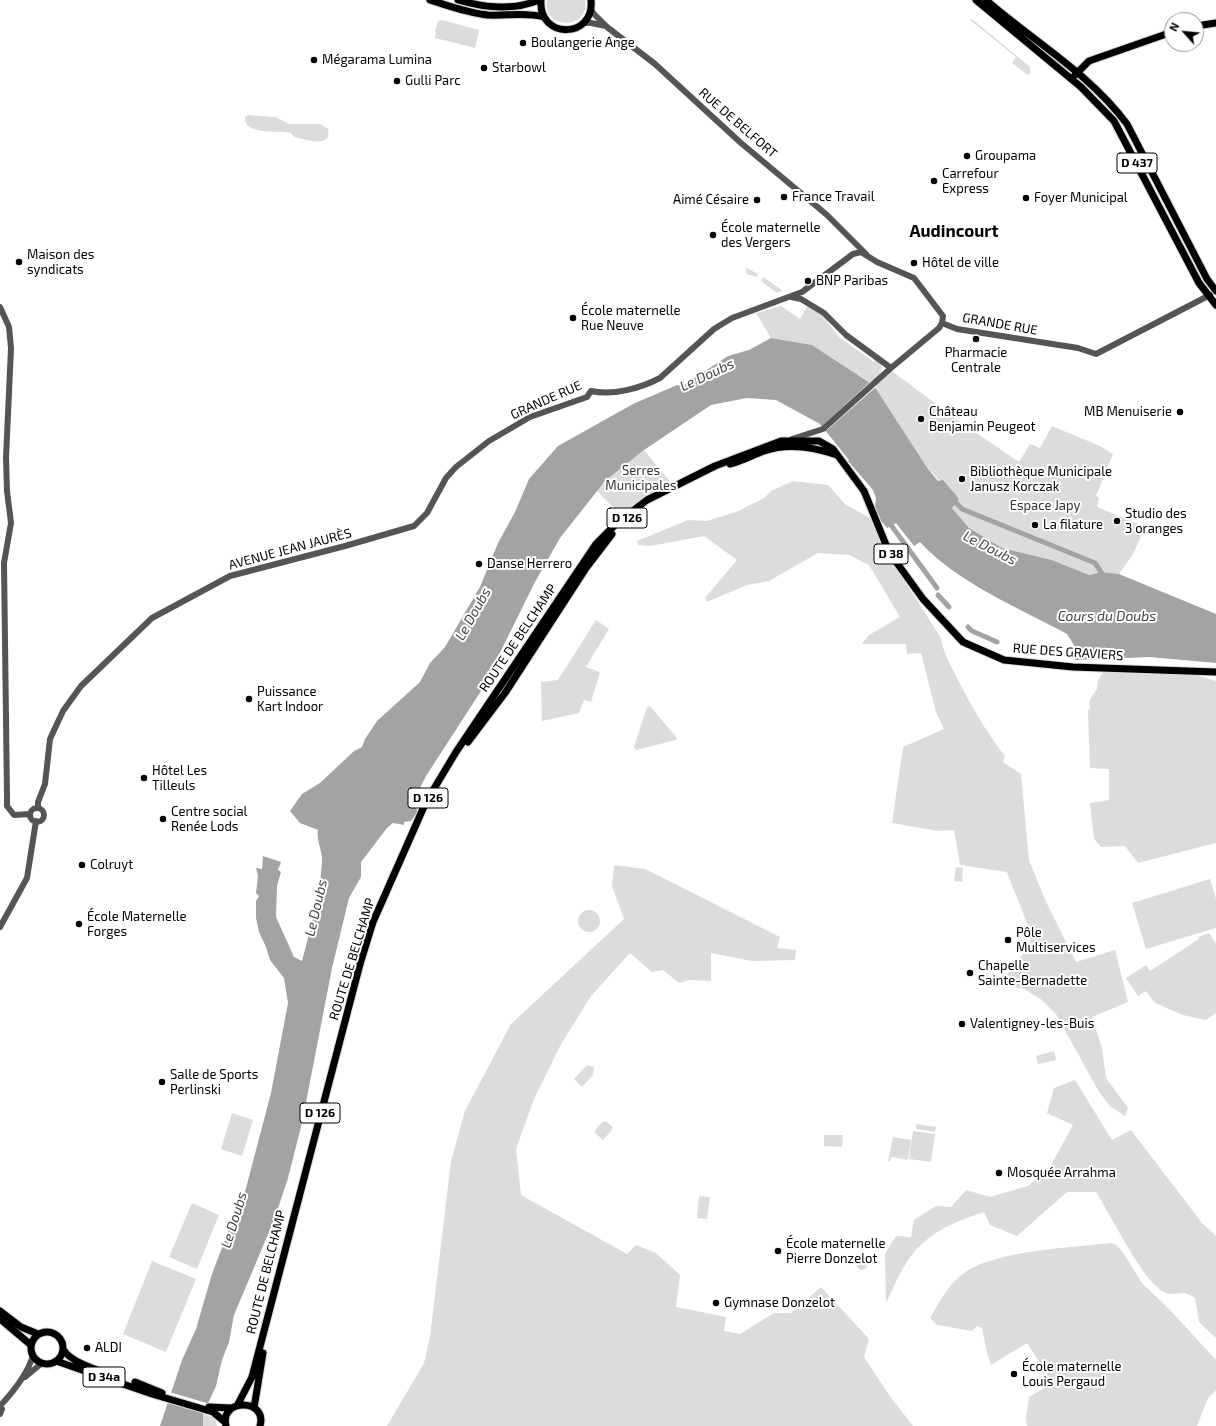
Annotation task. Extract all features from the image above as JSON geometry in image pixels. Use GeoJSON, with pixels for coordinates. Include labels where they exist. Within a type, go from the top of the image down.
{"type":"FeatureCollection","features":[{"type":"Feature","properties":{"kind":"main road"},"geometry":{"type":"LineString","coordinates":[[430,0],[464,11],[485,15],[536,15],[544,17]]}},
{"type":"Feature","properties":{"kind":"main road"},"geometry":{"type":"LineString","coordinates":[[458,0],[505,8],[527,5],[540,0],[541,12],[544,17],[552,26],[562,30],[572,29],[584,23],[591,10],[592,0]]}},
{"type":"Feature","properties":{"kind":"main road","name":"D 437"},"geometry":{"type":"LineString","coordinates":[[976,0],[1078,73],[1101,93],[1127,124],[1214,293],[1216,305]]}},
{"type":"Feature","properties":{"kind":"main road","name":"D 437"},"geometry":{"type":"LineString","coordinates":[[986,0],[1040,47],[1072,80],[1101,105],[1114,121],[1197,280],[1214,293]]}},
{"type":"Feature","properties":{"kind":"main road"},"geometry":{"type":"LineString","coordinates":[[1204,25],[1216,23]]}},
{"type":"Feature","properties":{"kind":"main road"},"geometry":{"type":"LineString","coordinates":[[1072,80],[1089,61],[1164,35]]}},
{"type":"Feature","properties":{"kind":"main road","name":"ROUTE DE BELCHAMP"},"geometry":{"type":"LineString","coordinates":[[238,1404],[253,1372],[329,1080],[373,922],[417,821],[438,780],[523,655],[577,570],[596,544],[614,525],[647,500],[715,466],[781,441],[792,439],[819,441]]}},
{"type":"Feature","properties":{"kind":"main road","name":"RUE DES GRAVIERS"},"geometry":{"type":"LineString","coordinates":[[819,441],[828,445],[864,491],[889,552],[923,599],[962,642],[1004,660],[1073,667],[1216,672]]}},
{"type":"Feature","properties":{"kind":"main road"},"geometry":{"type":"LineString","coordinates":[[765,451],[776,448],[802,446],[837,455]]}},
{"type":"Feature","properties":{"kind":"main road","name":"ROUTE DE BELCHAMP"},"geometry":{"type":"LineString","coordinates":[[254,1408],[257,1379],[264,1346],[364,958],[378,918],[428,803],[455,760],[509,687],[586,568],[617,528],[630,516],[660,496],[716,468],[743,460],[765,451]]}},
{"type":"Feature","properties":{"kind":"main road","name":"RUE DES GRAVIERS"},"geometry":{"type":"LineString","coordinates":[[1187,670],[1216,676]]}},
{"type":"Feature","properties":{"kind":"main road"},"geometry":{"type":"LineString","coordinates":[[0,1311],[21,1327],[38,1334],[47,1332],[55,1334],[61,1340],[63,1349],[62,1354],[56,1362],[42,1364],[33,1355],[31,1345],[0,1319]]}},
{"type":"Feature","properties":{"kind":"main road"},"geometry":{"type":"LineString","coordinates":[[31,1345],[38,1334]]}},
{"type":"Feature","properties":{"kind":"main road","name":"D 34a"},"geometry":{"type":"LineString","coordinates":[[63,1349],[66,1354],[82,1363],[162,1394]]}},
{"type":"Feature","properties":{"kind":"main road","name":"D 34a"},"geometry":{"type":"LineString","coordinates":[[56,1362],[213,1410],[231,1408]]}},
{"type":"Feature","properties":{"kind":"main road"},"geometry":{"type":"LineString","coordinates":[[226,1424],[226,1415],[231,1408],[238,1404],[246,1404],[254,1408],[260,1417],[260,1426]]}},
{"type":"Feature","properties":{"kind":"main road","name":"D 34a"},"geometry":{"type":"LineString","coordinates":[[213,1410],[226,1424]]}},
{"type":"Feature","properties":{"kind":"street","name":"RUE DE BELFORT"},"geometry":{"type":"LineString","coordinates":[[591,10],[607,27],[660,69],[741,143],[827,215],[866,254]]}},
{"type":"Feature","properties":{"kind":"street","name":"RUE DE BELFORT"},"geometry":{"type":"LineString","coordinates":[[584,23],[607,27]]}},
{"type":"Feature","properties":{"kind":"street"},"geometry":{"type":"LineString","coordinates":[[853,240],[853,254],[858,252],[866,254]]}},
{"type":"Feature","properties":{"kind":"street","name":"GRANDE RUE"},"geometry":{"type":"LineString","coordinates":[[428,513],[446,478],[456,467],[497,435],[530,417],[587,397],[592,391],[602,394],[632,389],[651,383],[660,378],[722,323],[760,307],[791,297],[801,296],[853,254]]}},
{"type":"Feature","properties":{"kind":"street","name":"GRANDE RUE"},"geometry":{"type":"LineString","coordinates":[[866,254],[872,260],[914,278],[943,316],[942,323],[957,329],[1078,348],[1096,354],[1214,293]]}},
{"type":"Feature","properties":{"kind":"street"},"geometry":{"type":"LineString","coordinates":[[801,296],[828,316],[846,335],[891,368]]}},
{"type":"Feature","properties":{"kind":"street"},"geometry":{"type":"LineString","coordinates":[[0,307],[9,327],[11,348],[6,458],[7,491],[11,523],[4,563],[3,615],[7,796],[8,806],[14,815],[30,814]]}},
{"type":"Feature","properties":{"kind":"street"},"geometry":{"type":"LineString","coordinates":[[792,439],[823,429],[891,368],[939,328],[942,323]]}},
{"type":"Feature","properties":{"kind":"street"},"geometry":{"type":"LineString","coordinates":[[819,441],[823,429]]}},
{"type":"Feature","properties":{"kind":"street","name":"ROUTE DE BELCHAMP"},"geometry":{"type":"LineString","coordinates":[[765,451],[783,444],[819,441]]}},
{"type":"Feature","properties":{"kind":"street","name":"AVENUE JEAN JAURÈS"},"geometry":{"type":"LineString","coordinates":[[38,808],[38,802],[45,784],[50,739],[63,711],[81,686],[152,618],[230,576],[407,529],[420,522],[428,513]]}},
{"type":"Feature","properties":{"kind":"street"},"geometry":{"type":"LineString","coordinates":[[30,814],[33,809],[38,808],[42,810],[44,816],[40,821],[36,821]]}},
{"type":"Feature","properties":{"kind":"street"},"geometry":{"type":"LineString","coordinates":[[30,814],[32,819],[36,821]]}},
{"type":"Feature","properties":{"kind":"street"},"geometry":{"type":"LineString","coordinates":[[0,927],[28,878],[36,821]]}},
{"type":"Feature","properties":{"kind":"street"},"geometry":{"type":"LineString","coordinates":[[0,1410],[30,1365],[33,1355]]}},
{"type":"Feature","properties":{"kind":"street"},"geometry":{"type":"LineString","coordinates":[[19,1382],[42,1364]]}},
{"type":"Feature","properties":{"kind":"green space"},"geometry":{"type":"Polygon","coordinates":[[[547,0],[585,0],[585,10],[580,18],[574,22],[566,23],[558,21],[551,17],[547,10],[547,0]]]}},
{"type":"Feature","properties":{"kind":"green space"},"geometry":{"type":"Polygon","coordinates":[[[972,19],[1030,67],[1030,73],[1028,75],[1012,63],[1016,57],[970,20],[972,19]]]}},
{"type":"Feature","properties":{"kind":"green space"},"geometry":{"type":"Polygon","coordinates":[[[442,20],[479,30],[475,48],[435,38],[438,21],[442,20]]]}},
{"type":"Feature","properties":{"kind":"green space"},"geometry":{"type":"Polygon","coordinates":[[[611,39],[616,42],[620,41],[623,43],[623,46],[619,48],[618,44],[606,48],[611,39]]]}},
{"type":"Feature","properties":{"kind":"green space"},"geometry":{"type":"Polygon","coordinates":[[[248,115],[275,117],[290,124],[320,124],[328,129],[328,135],[326,139],[322,141],[310,141],[294,137],[291,133],[256,130],[246,123],[245,117],[248,115]]]}},
{"type":"Feature","properties":{"kind":"green space"},"geometry":{"type":"Polygon","coordinates":[[[745,267],[758,274],[757,277],[747,274],[745,267]]]}},
{"type":"Feature","properties":{"kind":"green space"},"geometry":{"type":"Polygon","coordinates":[[[763,277],[782,291],[777,293],[761,281],[763,277]]]}},
{"type":"Feature","properties":{"kind":"green space"},"geometry":{"type":"Polygon","coordinates":[[[808,305],[829,319],[828,323],[839,337],[874,362],[875,358],[879,362],[882,368],[877,377],[870,383],[812,345],[771,338],[756,313],[781,306],[800,319],[808,305]]]}},
{"type":"Feature","properties":{"kind":"green space","name":"Espace Japy"},"geometry":{"type":"Polygon","coordinates":[[[892,371],[956,419],[1019,462],[1030,444],[1040,448],[1052,426],[1100,446],[1113,454],[1096,496],[1099,498],[1097,507],[1141,525],[1139,532],[1142,534],[1133,554],[1119,574],[1102,572],[1089,575],[1052,560],[1002,548],[969,528],[952,508],[959,499],[928,469],[874,387],[892,371]]]}},
{"type":"Feature","properties":{"kind":"green space","name":"Serres Municipales"},"geometry":{"type":"Polygon","coordinates":[[[644,450],[672,484],[644,498],[621,515],[597,491],[605,481],[644,450]]]}},
{"type":"Feature","properties":{"kind":"green space"},"geometry":{"type":"Polygon","coordinates":[[[793,481],[828,485],[846,505],[870,518],[888,555],[941,638],[948,659],[969,700],[985,729],[1005,756],[1003,762],[1021,774],[1029,860],[1046,902],[1076,962],[1115,950],[1128,1002],[1092,1017],[1102,1048],[1106,1078],[1128,1108],[1125,1116],[1110,1106],[1099,1092],[1056,1014],[1042,1000],[1024,989],[1004,985],[1010,969],[1030,943],[1029,930],[1026,920],[1007,872],[960,865],[954,830],[938,831],[892,823],[903,747],[944,729],[936,712],[921,653],[907,654],[906,644],[862,644],[869,635],[900,617],[869,565],[849,555],[818,553],[769,581],[747,585],[707,602],[705,598],[737,560],[704,536],[650,546],[638,545],[637,541],[688,520],[707,521],[736,512],[764,498],[771,491],[793,481]]]}},
{"type":"Feature","properties":{"kind":"green space"},"geometry":{"type":"Polygon","coordinates":[[[596,620],[609,629],[586,667],[600,672],[591,702],[584,700],[579,713],[542,721],[541,682],[558,680],[596,620]]]}},
{"type":"Feature","properties":{"kind":"green space"},"geometry":{"type":"Polygon","coordinates":[[[1104,671],[1190,673],[1216,681],[1216,843],[1138,863],[1125,846],[1101,847],[1094,839],[1090,803],[1109,800],[1109,769],[1090,768],[1088,710],[1090,709],[1089,701],[1097,689],[1098,680],[1104,671]]]}},
{"type":"Feature","properties":{"kind":"green space"},"geometry":{"type":"Polygon","coordinates":[[[650,706],[677,738],[676,740],[636,750],[634,747],[647,707],[650,706]]]}},
{"type":"Feature","properties":{"kind":"green space"},"geometry":{"type":"Polygon","coordinates":[[[614,865],[645,869],[780,937],[777,948],[796,950],[795,960],[752,961],[711,953],[711,981],[690,980],[679,983],[663,970],[652,972],[630,953],[591,996],[560,1046],[534,1099],[516,1149],[521,1195],[627,1254],[636,1245],[656,1253],[680,1275],[676,1307],[726,1317],[724,1331],[740,1334],[774,1313],[791,1313],[821,1287],[869,1339],[864,1357],[889,1395],[913,1426],[387,1426],[424,1363],[430,1337],[451,1161],[465,1111],[511,1024],[624,919],[612,886],[614,865]]]}},
{"type":"Feature","properties":{"kind":"green space"},"geometry":{"type":"Polygon","coordinates":[[[956,867],[963,868],[962,882],[954,881],[956,867]]]}},
{"type":"Feature","properties":{"kind":"green space"},"geometry":{"type":"Polygon","coordinates":[[[1210,879],[1216,899],[1216,928],[1146,949],[1132,903],[1210,879]]]}},
{"type":"Feature","properties":{"kind":"green space"},"geometry":{"type":"Polygon","coordinates":[[[589,910],[597,913],[600,921],[597,929],[589,932],[581,929],[578,921],[581,913],[589,910]]]}},
{"type":"Feature","properties":{"kind":"green space"},"geometry":{"type":"Polygon","coordinates":[[[1209,933],[1216,944],[1216,1013],[1206,1020],[1183,1015],[1155,1003],[1146,991],[1138,996],[1126,978],[1146,965],[1150,971],[1199,939],[1198,937],[1209,933]]]}},
{"type":"Feature","properties":{"kind":"green space"},"geometry":{"type":"Polygon","coordinates":[[[1054,1051],[1056,1060],[1038,1064],[1036,1056],[1054,1051]]]}},
{"type":"Feature","properties":{"kind":"green space"},"geometry":{"type":"Polygon","coordinates":[[[587,1065],[594,1067],[593,1075],[582,1087],[574,1079],[587,1065]]]}},
{"type":"Feature","properties":{"kind":"green space"},"geometry":{"type":"Polygon","coordinates":[[[1075,1080],[1112,1140],[1131,1130],[1202,1223],[1216,1236],[1216,1338],[1199,1322],[1195,1298],[1182,1293],[1166,1293],[1157,1287],[1148,1277],[1128,1247],[1096,1192],[1067,1192],[1017,1236],[990,1225],[984,1212],[944,1228],[930,1237],[911,1256],[886,1303],[885,1254],[896,1236],[911,1237],[914,1220],[936,1206],[951,1207],[966,1190],[990,1197],[1028,1186],[1051,1165],[1073,1125],[1047,1113],[1054,1088],[1075,1080]]]}},
{"type":"Feature","properties":{"kind":"green space"},"geometry":{"type":"Polygon","coordinates":[[[232,1113],[253,1120],[242,1156],[221,1149],[232,1113]]]}},
{"type":"Feature","properties":{"kind":"green space"},"geometry":{"type":"Polygon","coordinates":[[[606,1121],[613,1127],[603,1140],[595,1133],[596,1129],[606,1121]]]}},
{"type":"Feature","properties":{"kind":"green space"},"geometry":{"type":"Polygon","coordinates":[[[916,1124],[936,1127],[935,1132],[916,1129],[916,1124]]]}},
{"type":"Feature","properties":{"kind":"green space"},"geometry":{"type":"Polygon","coordinates":[[[913,1131],[935,1134],[931,1162],[909,1159],[913,1131]]]}},
{"type":"Feature","properties":{"kind":"green space"},"geometry":{"type":"Polygon","coordinates":[[[824,1135],[843,1135],[842,1147],[824,1146],[824,1135]]]}},
{"type":"Feature","properties":{"kind":"green space"},"geometry":{"type":"Polygon","coordinates":[[[893,1137],[911,1140],[908,1160],[891,1157],[890,1161],[888,1161],[893,1137]]]}},
{"type":"Feature","properties":{"kind":"green space"},"geometry":{"type":"Polygon","coordinates":[[[699,1196],[710,1197],[707,1219],[697,1218],[699,1196]]]}},
{"type":"Feature","properties":{"kind":"green space"},"geometry":{"type":"Polygon","coordinates":[[[192,1203],[219,1215],[197,1269],[169,1257],[192,1203]]]}},
{"type":"Feature","properties":{"kind":"green space"},"geometry":{"type":"Polygon","coordinates":[[[1111,1243],[1116,1245],[1122,1251],[1142,1283],[1170,1310],[1216,1360],[1216,1390],[1208,1398],[1197,1426],[1027,1426],[1026,1418],[1029,1397],[1053,1383],[1027,1343],[991,1365],[982,1328],[977,1326],[972,1331],[937,1325],[930,1318],[946,1292],[958,1278],[971,1269],[988,1261],[1030,1252],[1111,1243]]]}},
{"type":"Feature","properties":{"kind":"green space"},"geometry":{"type":"Polygon","coordinates":[[[860,1260],[864,1260],[866,1261],[866,1269],[860,1270],[857,1267],[857,1263],[860,1260]]]}},
{"type":"Feature","properties":{"kind":"green space"},"geometry":{"type":"Polygon","coordinates":[[[152,1261],[196,1279],[166,1352],[123,1334],[152,1261]]]}},
{"type":"Feature","properties":{"kind":"green space"},"geometry":{"type":"Polygon","coordinates":[[[203,1414],[215,1418],[217,1426],[203,1426],[203,1414]]]}},
{"type":"Feature","properties":{"kind":"water","name":"Cours du Doubs"},"geometry":{"type":"Polygon","coordinates":[[[771,338],[812,345],[870,383],[876,389],[928,469],[938,481],[943,480],[959,499],[952,508],[969,528],[1002,548],[1052,560],[1089,575],[1102,572],[1119,574],[1216,614],[1216,663],[1149,657],[1075,660],[1075,647],[1067,634],[970,582],[951,570],[920,542],[914,546],[896,523],[887,528],[881,521],[875,507],[876,498],[873,490],[848,461],[849,460],[820,424],[776,400],[747,398],[711,405],[644,450],[605,481],[560,538],[535,582],[481,691],[426,776],[412,804],[418,811],[411,821],[404,822],[404,825],[393,823],[387,828],[361,862],[361,877],[349,898],[332,968],[302,1123],[288,1178],[274,1220],[234,1315],[229,1342],[222,1360],[216,1386],[203,1414],[203,1426],[160,1426],[182,1360],[196,1329],[212,1274],[228,1232],[241,1207],[271,1093],[288,1003],[284,978],[270,960],[259,932],[256,918],[256,901],[259,896],[256,893],[258,876],[256,868],[262,869],[263,856],[281,862],[278,870],[281,872],[277,886],[276,917],[294,957],[302,961],[317,900],[321,875],[322,854],[318,838],[318,830],[300,823],[290,811],[302,794],[320,783],[354,751],[362,747],[365,739],[377,721],[420,682],[430,663],[445,647],[480,587],[498,543],[515,512],[529,479],[558,446],[633,404],[677,385],[682,386],[728,356],[749,350],[771,338]]]}},
{"type":"Feature","properties":{"kind":"pier"},"geometry":{"type":"Polygon","coordinates":[[[871,381],[877,386],[827,430],[823,425],[871,381]]]}},
{"type":"Feature","properties":{"kind":"pier"},"geometry":{"type":"Polygon","coordinates":[[[169,1392],[210,1404],[206,1413],[166,1400],[169,1392]]]}},
{"type":"Feature","properties":{"kind":"waterway"},"geometry":{"type":"LineString","coordinates":[[952,499],[962,509],[1095,563],[1105,578]]}},
{"type":"Feature","properties":{"kind":"waterway"},"geometry":{"type":"LineString","coordinates":[[888,521],[937,588]]}},
{"type":"Feature","properties":{"kind":"waterway"},"geometry":{"type":"LineString","coordinates":[[938,595],[949,607]]}},
{"type":"Feature","properties":{"kind":"waterway"},"geometry":{"type":"LineString","coordinates":[[968,627],[972,631],[997,642]]}},
{"type":"Feature","properties":{"kind":"place","name":"Boulangerie Ange"},"geometry":{"type":"Point","coordinates":[523,43]}},
{"type":"Feature","properties":{"kind":"place","name":"Mégarama Lumina"},"geometry":{"type":"Point","coordinates":[314,60]}},
{"type":"Feature","properties":{"kind":"place","name":"Starbowl"},"geometry":{"type":"Point","coordinates":[484,68]}},
{"type":"Feature","properties":{"kind":"place","name":"Gulli Parc"},"geometry":{"type":"Point","coordinates":[397,81]}},
{"type":"Feature","properties":{"kind":"place","name":"Groupama"},"geometry":{"type":"Point","coordinates":[967,156]}},
{"type":"Feature","properties":{"kind":"place","name":"Carrefour Express"},"geometry":{"type":"Point","coordinates":[934,181]}},
{"type":"Feature","properties":{"kind":"place","name":"France Travail"},"geometry":{"type":"Point","coordinates":[784,197]}},
{"type":"Feature","properties":{"kind":"place","name":"Foyer Municipal"},"geometry":{"type":"Point","coordinates":[1026,198]}},
{"type":"Feature","properties":{"kind":"place","name":"Aimé Césaire"},"geometry":{"type":"Point","coordinates":[757,200]}},
{"type":"Feature","properties":{"kind":"place","name":"École maternelle des Vergers"},"geometry":{"type":"Point","coordinates":[713,235]}},
{"type":"Feature","properties":{"kind":"place","name":"Maison des syndicats"},"geometry":{"type":"Point","coordinates":[19,262]}},
{"type":"Feature","properties":{"kind":"place","name":"Hôtel de ville"},"geometry":{"type":"Point","coordinates":[914,263]}},
{"type":"Feature","properties":{"kind":"place","name":"BNP Paribas"},"geometry":{"type":"Point","coordinates":[808,281]}},
{"type":"Feature","properties":{"kind":"place","name":"École maternelle Rue Neuve"},"geometry":{"type":"Point","coordinates":[573,318]}},
{"type":"Feature","properties":{"kind":"place","name":"Pharmacie Centrale"},"geometry":{"type":"Point","coordinates":[976,339]}},
{"type":"Feature","properties":{"kind":"place","name":"MB Menuiserie"},"geometry":{"type":"Point","coordinates":[1180,412]}},
{"type":"Feature","properties":{"kind":"place","name":"Château Benjamin Peugeot"},"geometry":{"type":"Point","coordinates":[921,419]}},
{"type":"Feature","properties":{"kind":"place","name":"Bibliothèque Municipale Janusz Korczak"},"geometry":{"type":"Point","coordinates":[962,479]}},
{"type":"Feature","properties":{"kind":"place","name":"Studio des 3 oranges"},"geometry":{"type":"Point","coordinates":[1117,521]}},
{"type":"Feature","properties":{"kind":"place","name":"La filature"},"geometry":{"type":"Point","coordinates":[1035,525]}},
{"type":"Feature","properties":{"kind":"place","name":"Danse Herrero"},"geometry":{"type":"Point","coordinates":[479,564]}},
{"type":"Feature","properties":{"kind":"place","name":"Puissance Kart Indoor"},"geometry":{"type":"Point","coordinates":[249,699]}},
{"type":"Feature","properties":{"kind":"place","name":"Hôtel Les Tilleuls"},"geometry":{"type":"Point","coordinates":[144,778]}},
{"type":"Feature","properties":{"kind":"place","name":"Centre social Renée Lods"},"geometry":{"type":"Point","coordinates":[163,819]}},
{"type":"Feature","properties":{"kind":"place","name":"Colruyt"},"geometry":{"type":"Point","coordinates":[82,865]}},
{"type":"Feature","properties":{"kind":"place","name":"École Maternelle Forges"},"geometry":{"type":"Point","coordinates":[79,924]}},
{"type":"Feature","properties":{"kind":"place","name":"Pôle Multiservices"},"geometry":{"type":"Point","coordinates":[1008,940]}},
{"type":"Feature","properties":{"kind":"place","name":"Chapelle Sainte-Bernadette"},"geometry":{"type":"Point","coordinates":[970,973]}},
{"type":"Feature","properties":{"kind":"place","name":"Valentigney-les-Buis"},"geometry":{"type":"Point","coordinates":[962,1024]}},
{"type":"Feature","properties":{"kind":"place","name":"Salle de Sports Perlinski"},"geometry":{"type":"Point","coordinates":[162,1082]}},
{"type":"Feature","properties":{"kind":"place","name":"Mosquée Arrahma"},"geometry":{"type":"Point","coordinates":[999,1173]}},
{"type":"Feature","properties":{"kind":"place","name":"École maternelle Pierre Donzelot"},"geometry":{"type":"Point","coordinates":[778,1251]}},
{"type":"Feature","properties":{"kind":"place","name":"Gymnase Donzelot"},"geometry":{"type":"Point","coordinates":[716,1303]}},
{"type":"Feature","properties":{"kind":"place","name":"ALDI"},"geometry":{"type":"Point","coordinates":[87,1348]}},
{"type":"Feature","properties":{"kind":"place","name":"École maternelle Louis Pergaud"},"geometry":{"type":"Point","coordinates":[1014,1374]}},
{"type":"Feature","properties":{"kind":"district","name":"Audincourt"},"geometry":{"type":"Point","coordinates":[954,231]}},
{"type":"Feature","properties":{"kind":"water label","name":"Le Doubs"},"geometry":{"type":"Point","coordinates":[707,375]}},
{"type":"Feature","properties":{"kind":"water label","name":"Le Doubs"},"geometry":{"type":"Point","coordinates":[990,548]}},
{"type":"Feature","properties":{"kind":"water label","name":"Le Doubs"},"geometry":{"type":"Point","coordinates":[473,614]}},
{"type":"Feature","properties":{"kind":"water label","name":"Le Doubs"},"geometry":{"type":"Point","coordinates":[316,908]}},
{"type":"Feature","properties":{"kind":"water label","name":"Le Doubs"},"geometry":{"type":"Point","coordinates":[234,1220]}}]}
